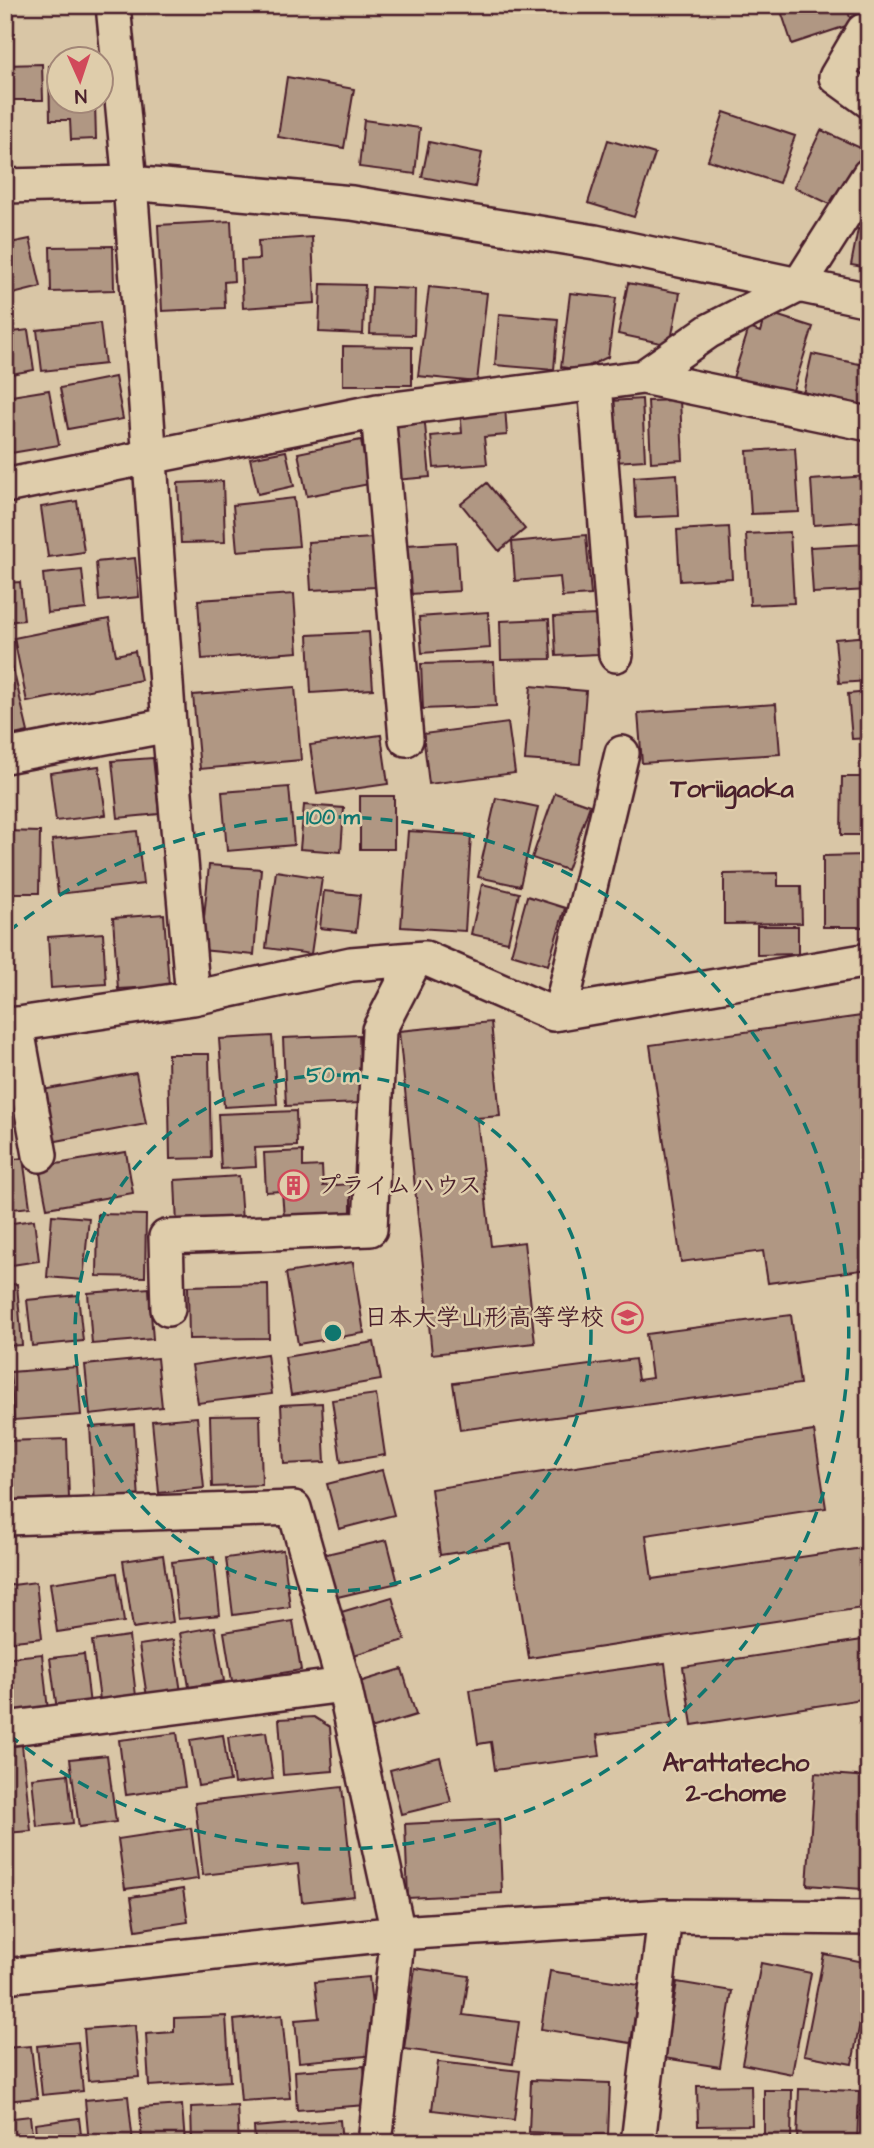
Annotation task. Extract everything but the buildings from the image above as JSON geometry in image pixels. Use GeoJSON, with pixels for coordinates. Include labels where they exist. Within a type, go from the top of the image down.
{"type":"FeatureCollection","features":[{"type":"Feature","properties":{"kind":"street"},"geometry":{"type":"LineString","coordinates":[[114,15],[130,183],[169,725],[194,998]]}},
{"type":"Feature","properties":{"kind":"street"},"geometry":{"type":"LineString","coordinates":[[863,31],[836,77],[869,101]]}},
{"type":"Feature","properties":{"kind":"street"},"geometry":{"type":"LineString","coordinates":[[643,377],[709,331],[799,285],[869,175]]}},
{"type":"Feature","properties":{"kind":"street"},"geometry":{"type":"LineString","coordinates":[[5,186],[130,183],[352,204],[596,242],[869,300]]}},
{"type":"Feature","properties":{"kind":"street"},"geometry":{"type":"LineString","coordinates":[[5,486],[378,411],[643,377],[869,424]]}},
{"type":"Feature","properties":{"kind":"street"},"geometry":{"type":"LineString","coordinates":[[595,383],[616,655]]}},
{"type":"Feature","properties":{"kind":"street"},"geometry":{"type":"LineString","coordinates":[[378,411],[406,739]]}},
{"type":"Feature","properties":{"kind":"street"},"geometry":{"type":"LineString","coordinates":[[5,756],[169,725]]}},
{"type":"Feature","properties":{"kind":"street"},"geometry":{"type":"LineString","coordinates":[[560,1013],[622,752]]}},
{"type":"Feature","properties":{"kind":"street"},"geometry":{"type":"LineString","coordinates":[[40,1155],[10,1025],[194,998],[351,964],[425,958],[553,1014],[869,960]]}},
{"type":"Feature","properties":{"kind":"street"},"geometry":{"type":"LineString","coordinates":[[168,1309],[166,1237],[370,1229],[379,1030],[415,960]]}},
{"type":"Feature","properties":{"kind":"street"},"geometry":{"type":"LineString","coordinates":[[5,1518],[294,1508],[344,1685],[398,1933],[375,2143]]}},
{"type":"Feature","properties":{"kind":"street"},"geometry":{"type":"LineString","coordinates":[[5,1729],[344,1685]]}},
{"type":"Feature","properties":{"kind":"street"},"geometry":{"type":"LineString","coordinates":[[638,2143],[666,1916]]}},
{"type":"Feature","properties":{"kind":"street"},"geometry":{"type":"LineString","coordinates":[[5,1976],[398,1933],[666,1916],[869,1918]]}},
{"type":"Feature","properties":{"kind":"place","name":"プライムハウス"},"geometry":{"type":"Point","coordinates":[294,1185]}},
{"type":"Feature","properties":{"kind":"place","name":"日本大学山形高等学校"},"geometry":{"type":"Point","coordinates":[627,1317]}},
{"type":"Feature","properties":{"kind":"district","name":"Toriigaoka"},"geometry":{"type":"Point","coordinates":[732,788]}},
{"type":"Feature","properties":{"kind":"district","name":"Arattatecho 2-chome"},"geometry":{"type":"Point","coordinates":[736,1777]}}]}
